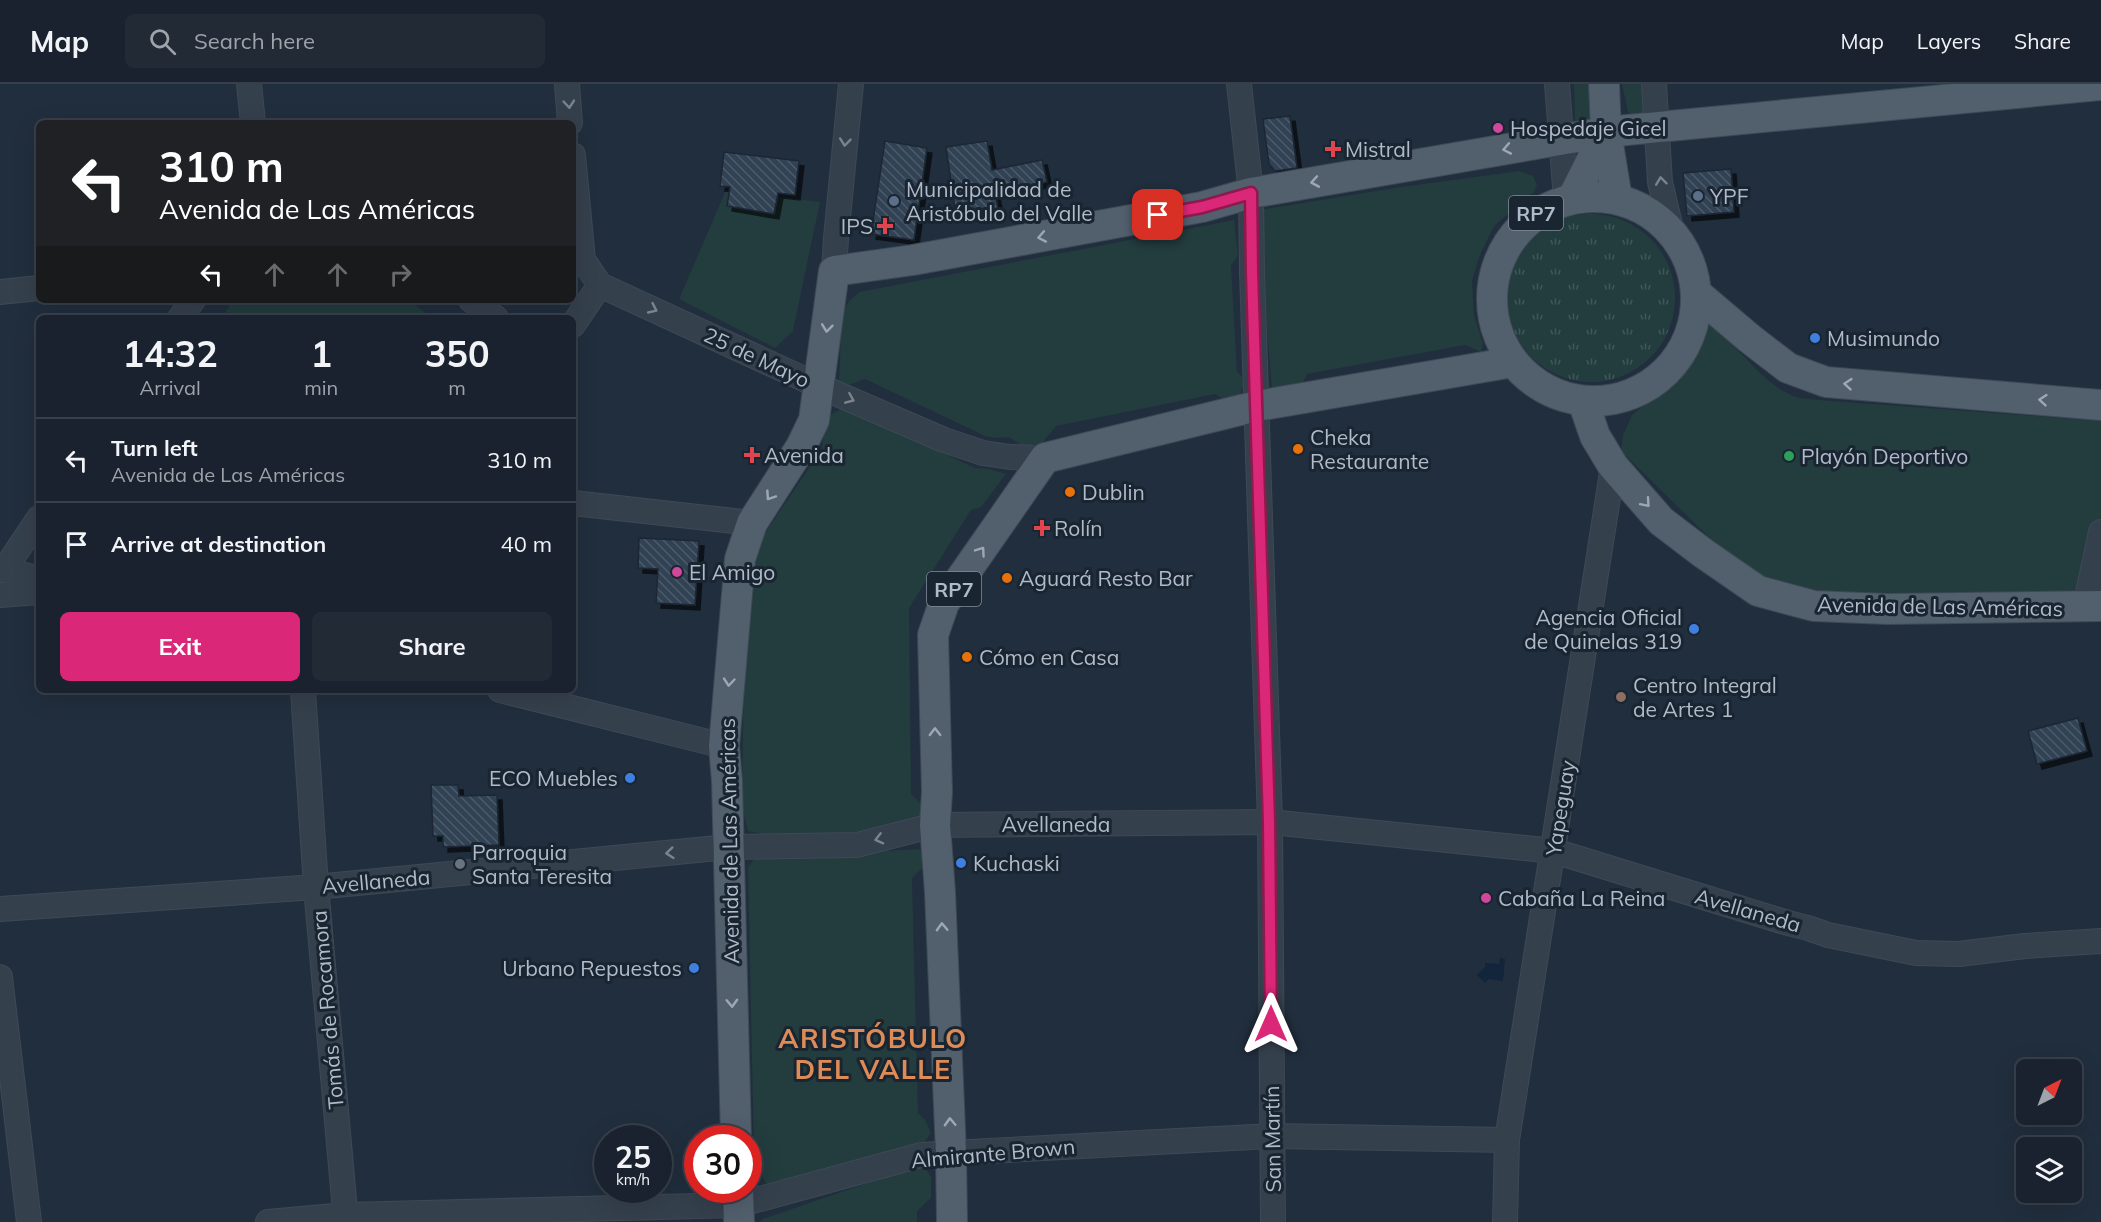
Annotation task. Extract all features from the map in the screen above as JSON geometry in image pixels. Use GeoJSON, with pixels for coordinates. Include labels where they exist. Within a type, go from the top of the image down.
{"type":"FeatureCollection","features":[{"type":"Feature","properties":{"kind":"main road","name":"RP7"},"geometry":{"type":"LineString","coordinates":[[1604,84],[1606,132],[1617,199]]}},
{"type":"Feature","properties":{"kind":"main road"},"geometry":{"type":"LineString","coordinates":[[834,271],[913,260],[1202,207],[1251,193],[1606,132],[1970,92],[2101,85]]}},
{"type":"Feature","properties":{"kind":"main road","name":"RP7"},"geometry":{"type":"LineString","coordinates":[[1569,199],[1606,132]]}},
{"type":"Feature","properties":{"kind":"main road","name":"RP7"},"geometry":{"type":"LineString","coordinates":[[1592,196],[1617,199],[1647,211],[1672,233],[1689,261],[1696,293],[1692,328],[1677,360],[1651,384],[1619,399],[1583,401],[1557,394],[1541,386],[1513,362],[1497,333],[1491,299],[1496,266],[1512,236],[1537,213],[1569,199],[1592,196]]}},
{"type":"Feature","properties":{"kind":"main road","name":"Avenida de Las Américas"},"geometry":{"type":"LineString","coordinates":[[736,1125],[724,746],[740,559],[752,523],[801,447],[814,420],[834,271]]}},
{"type":"Feature","properties":{"kind":"main road"},"geometry":{"type":"LineString","coordinates":[[1696,293],[1788,368],[1826,382],[2101,405]]}},
{"type":"Feature","properties":{"kind":"main road"},"geometry":{"type":"LineString","coordinates":[[1045,458],[1257,406],[1513,362]]}},
{"type":"Feature","properties":{"kind":"main road","name":"Avenida de Las Américas"},"geometry":{"type":"LineString","coordinates":[[1583,401],[1595,436],[1613,466],[1661,521],[1758,591],[1814,606],[1887,609],[2093,606]]}},
{"type":"Feature","properties":{"kind":"main road","name":"RP7"},"geometry":{"type":"LineString","coordinates":[[952,1222],[941,903],[935,825],[937,792],[933,635],[944,603],[1045,458]]}},
{"type":"Feature","properties":{"kind":"street"},"geometry":{"type":"LineString","coordinates":[[249,84],[253,120]]}},
{"type":"Feature","properties":{"kind":"street"},"geometry":{"type":"LineString","coordinates":[[567,84],[570,120]]}},
{"type":"Feature","properties":{"kind":"street"},"geometry":{"type":"LineString","coordinates":[[834,271],[851,84]]}},
{"type":"Feature","properties":{"kind":"street","name":"San Martín"},"geometry":{"type":"LineString","coordinates":[[1239,84],[1251,193],[1269,822],[1273,1222]]}},
{"type":"Feature","properties":{"kind":"street"},"geometry":{"type":"LineString","coordinates":[[1557,84],[1569,199]]}},
{"type":"Feature","properties":{"kind":"street"},"geometry":{"type":"LineString","coordinates":[[1654,84],[1660,182],[1672,233]]}},
{"type":"Feature","properties":{"kind":"street","name":"25 de Mayo"},"geometry":{"type":"LineString","coordinates":[[576,190],[582,260],[600,285],[819,386],[967,449],[1010,457],[1045,458]]}},
{"type":"Feature","properties":{"kind":"street"},"geometry":{"type":"LineString","coordinates":[[576,321],[600,285]]}},
{"type":"Feature","properties":{"kind":"street"},"geometry":{"type":"LineString","coordinates":[[0,292],[36,288]]}},
{"type":"Feature","properties":{"kind":"street"},"geometry":{"type":"LineString","coordinates":[[475,303],[492,315]]}},
{"type":"Feature","properties":{"kind":"street","name":"Yapeguay"},"geometry":{"type":"LineString","coordinates":[[1505,1222],[1507,1140],[1613,466]]}},
{"type":"Feature","properties":{"kind":"street"},"geometry":{"type":"LineString","coordinates":[[576,503],[752,523]]}},
{"type":"Feature","properties":{"kind":"street"},"geometry":{"type":"LineString","coordinates":[[36,522],[2,569],[36,578]]}},
{"type":"Feature","properties":{"kind":"street"},"geometry":{"type":"LineString","coordinates":[[2093,606],[2101,532]]}},
{"type":"Feature","properties":{"kind":"street"},"geometry":{"type":"LineString","coordinates":[[0,595],[36,592]]}},
{"type":"Feature","properties":{"kind":"street","name":"Tomás de Rocamora"},"geometry":{"type":"LineString","coordinates":[[303,693],[316,887],[346,1218]]}},
{"type":"Feature","properties":{"kind":"street"},"geometry":{"type":"LineString","coordinates":[[512,693],[724,746]]}},
{"type":"Feature","properties":{"kind":"street","name":"Avellaneda"},"geometry":{"type":"LineString","coordinates":[[0,909],[316,887],[728,847],[856,845],[935,825],[1269,822],[1554,851],[1828,935],[1916,953],[1959,954],[2025,946],[2101,941]]}},
{"type":"Feature","properties":{"kind":"street"},"geometry":{"type":"LineString","coordinates":[[0,977],[29,1222]]}},
{"type":"Feature","properties":{"kind":"street","name":"Almirante Brown"},"geometry":{"type":"LineString","coordinates":[[268,1222],[738,1205],[921,1155],[951,1153],[1272,1136],[1507,1140]]}},
{"type":"Feature","properties":{"kind":"green space"},"geometry":{"type":"Polygon","coordinates":[[[1574,84],[1593,84],[1593,123],[1575,123],[1574,84]]]}},
{"type":"Feature","properties":{"kind":"green space"},"geometry":{"type":"Polygon","coordinates":[[[1622,84],[1643,84],[1646,112],[1640,120],[1628,112],[1622,84]]]}},
{"type":"Feature","properties":{"kind":"green space"},"geometry":{"type":"Polygon","coordinates":[[[1519,171],[1533,176],[1537,185],[1533,193],[1494,226],[1480,255],[1472,281],[1474,315],[1483,344],[1481,352],[1465,345],[1307,374],[1300,388],[1282,394],[1272,388],[1258,226],[1260,210],[1519,171]]]}},
{"type":"Feature","properties":{"kind":"green space"},"geometry":{"type":"Polygon","coordinates":[[[726,190],[820,202],[793,331],[775,348],[679,299],[726,190]]]}},
{"type":"Feature","properties":{"kind":"green space"},"geometry":{"type":"Polygon","coordinates":[[[1591,214],[1623,220],[1638,228],[1650,239],[1661,251],[1669,266],[1675,298],[1669,330],[1661,345],[1650,357],[1638,368],[1623,376],[1591,382],[1559,376],[1544,368],[1532,357],[1521,345],[1513,330],[1507,298],[1513,266],[1521,251],[1532,239],[1544,228],[1559,220],[1591,214]]]}},
{"type":"Feature","properties":{"kind":"green space"},"geometry":{"type":"Polygon","coordinates":[[[1234,220],[1238,256],[1231,265],[1237,372],[1245,379],[1236,407],[1215,394],[1056,426],[1042,443],[1022,446],[1009,437],[985,436],[865,379],[848,385],[839,382],[842,314],[849,301],[859,292],[1234,220]]]}},
{"type":"Feature","properties":{"kind":"green space"},"geometry":{"type":"Polygon","coordinates":[[[231,303],[412,303],[429,315],[224,315],[231,303]]]}},
{"type":"Feature","properties":{"kind":"green space"},"geometry":{"type":"Polygon","coordinates":[[[1706,320],[1761,374],[1784,392],[1796,397],[2101,421],[2101,587],[2041,593],[1834,593],[1773,583],[1735,563],[1621,451],[1623,435],[1632,415],[1675,379],[1700,347],[1706,320]]]}},
{"type":"Feature","properties":{"kind":"green space"},"geometry":{"type":"Polygon","coordinates":[[[845,407],[975,468],[1006,474],[981,507],[971,510],[909,608],[911,794],[925,808],[924,820],[903,835],[769,836],[748,831],[742,807],[745,572],[750,555],[822,449],[826,417],[845,407]]]}},
{"type":"Feature","properties":{"kind":"green space"},"geometry":{"type":"Polygon","coordinates":[[[922,849],[926,864],[912,878],[918,1113],[925,1120],[931,1133],[920,1148],[778,1188],[765,1183],[762,1175],[762,1125],[753,1125],[748,868],[755,857],[922,849]]]}},
{"type":"Feature","properties":{"kind":"green space"},"geometry":{"type":"Polygon","coordinates":[[[914,1167],[926,1169],[931,1177],[931,1198],[917,1211],[917,1222],[759,1222],[763,1219],[914,1167]]]}},
{"type":"Feature","properties":{"kind":"water"},"geometry":{"type":"Polygon","coordinates":[[[1500,958],[1505,959],[1503,981],[1489,979],[1485,983],[1477,975],[1485,967],[1485,963],[1499,964],[1500,958]]]}},
{"type":"Feature","properties":{"kind":"building"},"geometry":{"type":"Polygon","coordinates":[[[1290,116],[1297,168],[1275,171],[1269,164],[1263,119],[1290,116]]]}},
{"type":"Feature","properties":{"kind":"building"},"geometry":{"type":"Polygon","coordinates":[[[885,141],[927,148],[914,240],[871,234],[885,141]]]}},
{"type":"Feature","properties":{"kind":"building"},"geometry":{"type":"Polygon","coordinates":[[[987,141],[992,170],[1042,160],[1047,182],[995,193],[998,209],[956,215],[946,147],[987,141]]]}},
{"type":"Feature","properties":{"kind":"building"},"geometry":{"type":"Polygon","coordinates":[[[724,152],[799,161],[795,195],[778,193],[774,214],[727,206],[730,187],[720,186],[724,152]]]}},
{"type":"Feature","properties":{"kind":"building"},"geometry":{"type":"Polygon","coordinates":[[[1731,169],[1734,212],[1687,216],[1683,173],[1731,169]]]}},
{"type":"Feature","properties":{"kind":"building"},"geometry":{"type":"Polygon","coordinates":[[[639,538],[699,541],[695,605],[656,603],[658,569],[638,568],[639,538]]]}},
{"type":"Feature","properties":{"kind":"building"},"geometry":{"type":"Polygon","coordinates":[[[2078,718],[2087,751],[2037,764],[2028,731],[2078,718]]]}},
{"type":"Feature","properties":{"kind":"building"},"geometry":{"type":"Polygon","coordinates":[[[431,785],[458,785],[459,796],[497,795],[499,845],[443,847],[443,836],[433,836],[431,785]]]}},
{"type":"Feature","properties":{"kind":"place","name":"Hospedaje Gicel"},"geometry":{"type":"Point","coordinates":[1498,128]}},
{"type":"Feature","properties":{"kind":"place","name":"Mistral"},"geometry":{"type":"Point","coordinates":[1333,149]}},
{"type":"Feature","properties":{"kind":"place","name":"YPF"},"geometry":{"type":"Point","coordinates":[1698,196]}},
{"type":"Feature","properties":{"kind":"place","name":"Municipalidad de Aristóbulo del Valle"},"geometry":{"type":"Point","coordinates":[894,201]}},
{"type":"Feature","properties":{"kind":"place","name":"IPS"},"geometry":{"type":"Point","coordinates":[885,226]}},
{"type":"Feature","properties":{"kind":"place","name":"Musimundo"},"geometry":{"type":"Point","coordinates":[1815,338]}},
{"type":"Feature","properties":{"kind":"place","name":"Cheka Restaurante"},"geometry":{"type":"Point","coordinates":[1298,449]}},
{"type":"Feature","properties":{"kind":"place","name":"Avenida"},"geometry":{"type":"Point","coordinates":[752,455]}},
{"type":"Feature","properties":{"kind":"place","name":"Playón Deportivo"},"geometry":{"type":"Point","coordinates":[1789,456]}},
{"type":"Feature","properties":{"kind":"place","name":"Dublin"},"geometry":{"type":"Point","coordinates":[1070,492]}},
{"type":"Feature","properties":{"kind":"place","name":"Rolín"},"geometry":{"type":"Point","coordinates":[1042,528]}},
{"type":"Feature","properties":{"kind":"place","name":"El Amigo"},"geometry":{"type":"Point","coordinates":[677,572]}},
{"type":"Feature","properties":{"kind":"place","name":"Aguará Resto Bar"},"geometry":{"type":"Point","coordinates":[1007,578]}},
{"type":"Feature","properties":{"kind":"place","name":"Agencia Oficial de Quinelas 319"},"geometry":{"type":"Point","coordinates":[1694,629]}},
{"type":"Feature","properties":{"kind":"place","name":"Cómo en Casa"},"geometry":{"type":"Point","coordinates":[967,657]}},
{"type":"Feature","properties":{"kind":"place","name":"Centro Integral de Artes 1"},"geometry":{"type":"Point","coordinates":[1621,697]}},
{"type":"Feature","properties":{"kind":"place","name":"ECO Muebles"},"geometry":{"type":"Point","coordinates":[630,778]}},
{"type":"Feature","properties":{"kind":"place","name":"Kuchaski"},"geometry":{"type":"Point","coordinates":[961,863]}},
{"type":"Feature","properties":{"kind":"place","name":"Parroquia Santa Teresita"},"geometry":{"type":"Point","coordinates":[460,864]}},
{"type":"Feature","properties":{"kind":"place","name":"Cabaña La Reina"},"geometry":{"type":"Point","coordinates":[1486,898]}},
{"type":"Feature","properties":{"kind":"place","name":"Urbano Repuestos"},"geometry":{"type":"Point","coordinates":[694,968]}},
{"type":"Feature","properties":{"kind":"district","name":"ARISTÓBULO DEL VALLE"},"geometry":{"type":"Point","coordinates":[873,1054]}},
{"type":"Feature","properties":{"kind":"route"},"geometry":{"type":"LineString","coordinates":[[1158,215],[1202,207],[1251,193],[1269,822],[1271,1024]]}}]}
